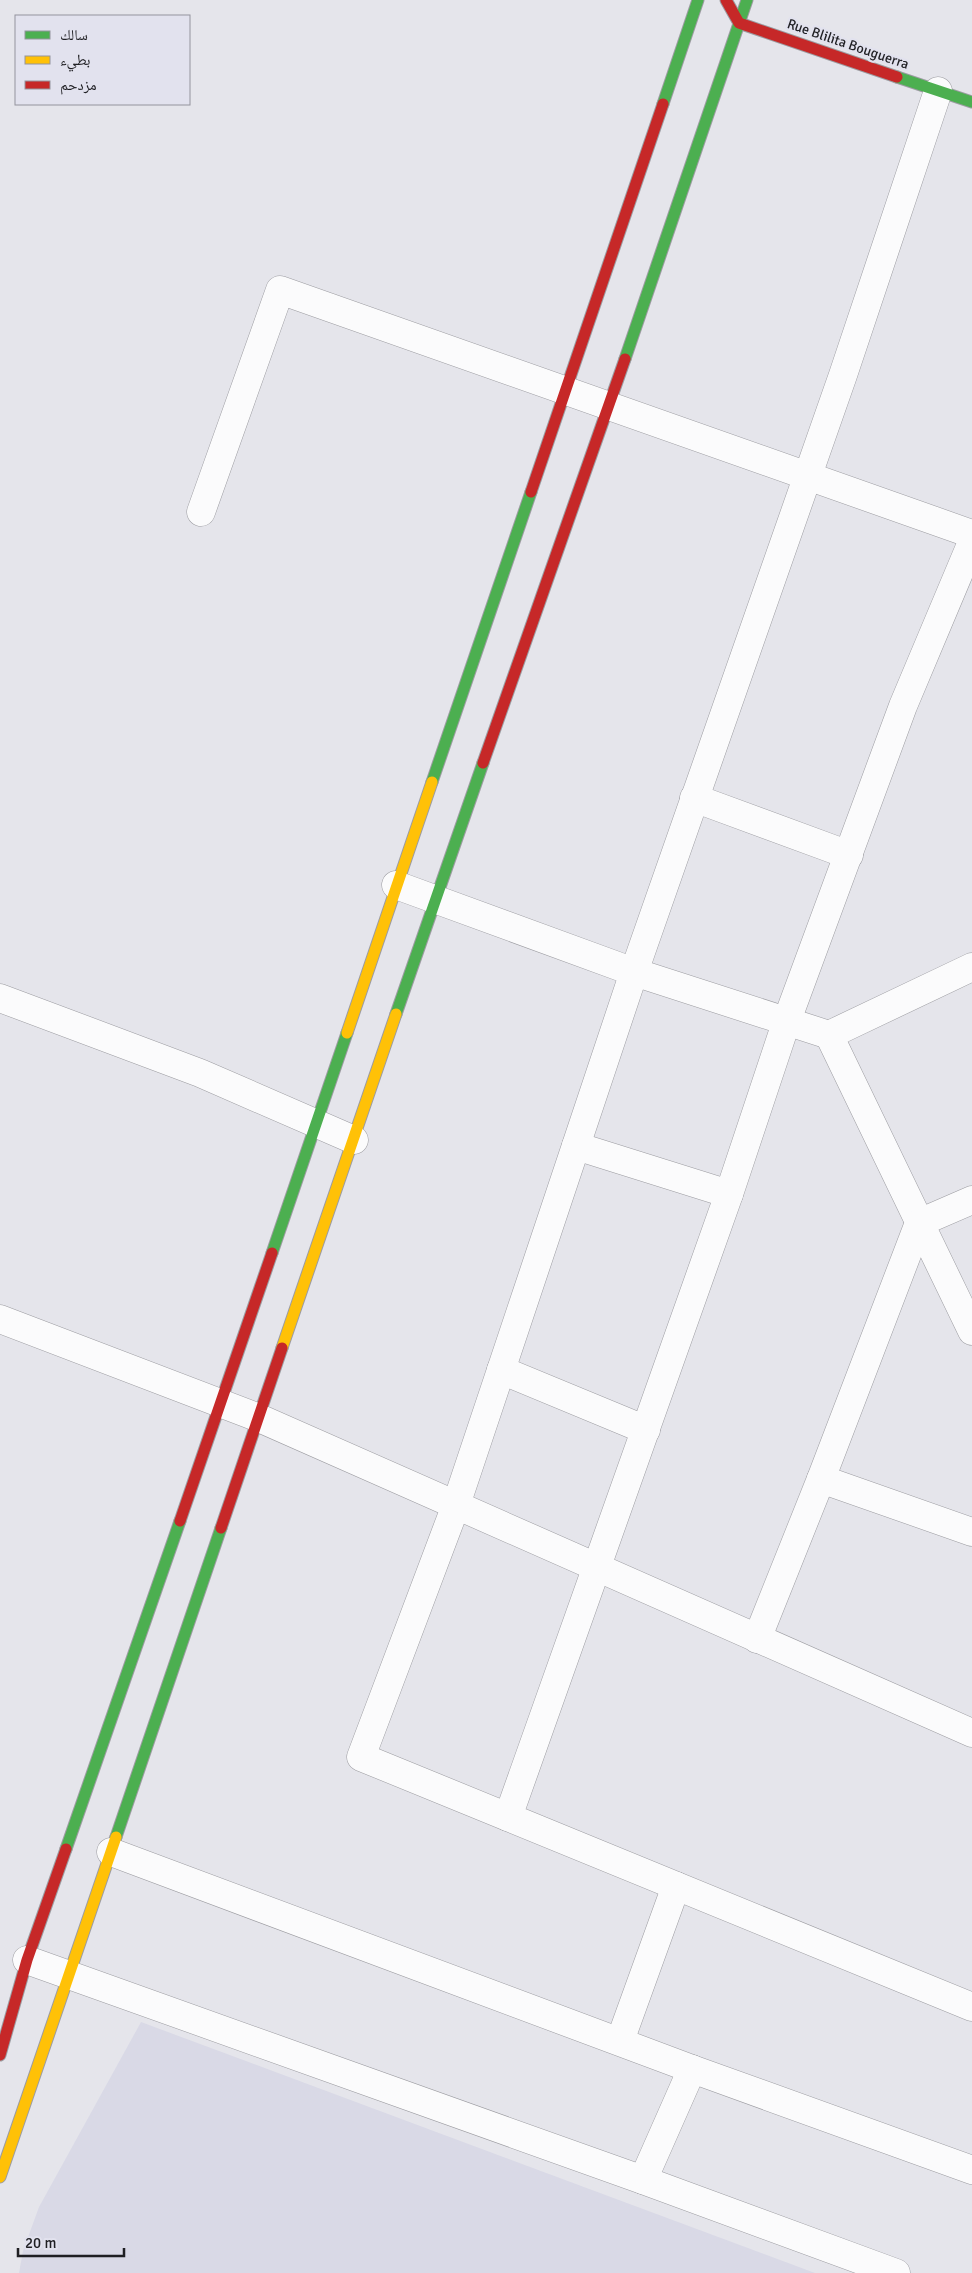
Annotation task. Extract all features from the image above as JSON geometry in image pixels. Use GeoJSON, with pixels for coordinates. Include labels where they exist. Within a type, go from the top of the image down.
{"type":"FeatureCollection","features":[{"type":"Feature","properties":{"kind":"main road"},"geometry":{"type":"LineString","coordinates":[[0,2055],[27,1960],[221,1404],[314,1123],[698,0]]}},
{"type":"Feature","properties":{"kind":"main road"},"geometry":{"type":"LineString","coordinates":[[726,0],[739,23]]}},
{"type":"Feature","properties":{"kind":"main road"},"geometry":{"type":"LineString","coordinates":[[0,2177],[436,899],[609,406],[747,0]]}},
{"type":"Feature","properties":{"kind":"main road","name":"Rue Blilita Bouguerra"},"geometry":{"type":"LineString","coordinates":[[739,23],[972,102]]}},
{"type":"Feature","properties":{"kind":"street"},"geometry":{"type":"LineString","coordinates":[[938,90],[808,476],[634,972],[456,1505],[361,1757],[972,2007]]}},
{"type":"Feature","properties":{"kind":"street"},"geometry":{"type":"LineString","coordinates":[[201,512],[280,290],[972,534]]}},
{"type":"Feature","properties":{"kind":"street"},"geometry":{"type":"LineString","coordinates":[[508,1817],[729,1194],[786,1023],[903,706],[972,542]]}},
{"type":"Feature","properties":{"kind":"street"},"geometry":{"type":"LineString","coordinates":[[694,798],[849,855]]}},
{"type":"Feature","properties":{"kind":"street"},"geometry":{"type":"LineString","coordinates":[[396,885],[634,972],[786,1023],[829,1035],[972,966]]}},
{"type":"Feature","properties":{"kind":"street"},"geometry":{"type":"LineString","coordinates":[[0,998],[200,1073],[354,1140]]}},
{"type":"Feature","properties":{"kind":"street"},"geometry":{"type":"LineString","coordinates":[[829,1035],[972,1331]]}},
{"type":"Feature","properties":{"kind":"street"},"geometry":{"type":"LineString","coordinates":[[576,1146],[729,1194]]}},
{"type":"Feature","properties":{"kind":"street"},"geometry":{"type":"LineString","coordinates":[[757,1639],[821,1479],[919,1223],[972,1200]]}},
{"type":"Feature","properties":{"kind":"street"},"geometry":{"type":"LineString","coordinates":[[0,1320],[259,1418],[972,1733]]}},
{"type":"Feature","properties":{"kind":"street"},"geometry":{"type":"LineString","coordinates":[[500,1370],[646,1430]]}},
{"type":"Feature","properties":{"kind":"street"},"geometry":{"type":"LineString","coordinates":[[821,1479],[972,1532]]}},
{"type":"Feature","properties":{"kind":"street"},"geometry":{"type":"LineString","coordinates":[[111,1852],[692,2069],[972,2170]]}},
{"type":"Feature","properties":{"kind":"street"},"geometry":{"type":"LineString","coordinates":[[620,2041],[676,1886]]}},
{"type":"Feature","properties":{"kind":"street"},"geometry":{"type":"LineString","coordinates":[[27,1960],[643,2180],[896,2273]]}},
{"type":"Feature","properties":{"kind":"street"},"geometry":{"type":"LineString","coordinates":[[643,2180],[692,2069]]}},
{"type":"Feature","properties":{"kind":"shaded area"},"geometry":{"type":"Polygon","coordinates":[[[141,2022],[815,2273],[19,2273],[23,2251],[39,2207],[141,2022]]]}},
{"type":"Feature","properties":{"kind":"traffic: fast"},"geometry":{"type":"LineString","coordinates":[[663,104],[698,0]]}},
{"type":"Feature","properties":{"kind":"traffic: fast"},"geometry":{"type":"LineString","coordinates":[[625,359],[747,0]]}},
{"type":"Feature","properties":{"kind":"traffic: fast"},"geometry":{"type":"LineString","coordinates":[[897,77],[972,102]]}},
{"type":"Feature","properties":{"kind":"traffic: fast"},"geometry":{"type":"LineString","coordinates":[[432,782],[531,492]]}},
{"type":"Feature","properties":{"kind":"traffic: fast"},"geometry":{"type":"LineString","coordinates":[[396,1014],[483,763]]}},
{"type":"Feature","properties":{"kind":"traffic: fast"},"geometry":{"type":"LineString","coordinates":[[272,1253],[347,1033]]}},
{"type":"Feature","properties":{"kind":"traffic: fast"},"geometry":{"type":"LineString","coordinates":[[66,1849],[180,1521]]}},
{"type":"Feature","properties":{"kind":"traffic: fast"},"geometry":{"type":"LineString","coordinates":[[116,1837],[221,1528]]}},
{"type":"Feature","properties":{"kind":"traffic: slow"},"geometry":{"type":"LineString","coordinates":[[347,1033],[432,782]]}},
{"type":"Feature","properties":{"kind":"traffic: slow"},"geometry":{"type":"LineString","coordinates":[[282,1348],[396,1014]]}},
{"type":"Feature","properties":{"kind":"traffic: slow"},"geometry":{"type":"LineString","coordinates":[[0,2177],[116,1837]]}},
{"type":"Feature","properties":{"kind":"traffic: jam"},"geometry":{"type":"LineString","coordinates":[[726,0],[739,23],[897,77]]}},
{"type":"Feature","properties":{"kind":"traffic: jam"},"geometry":{"type":"LineString","coordinates":[[531,492],[663,104]]}},
{"type":"Feature","properties":{"kind":"traffic: jam"},"geometry":{"type":"LineString","coordinates":[[483,763],[625,359]]}},
{"type":"Feature","properties":{"kind":"traffic: jam"},"geometry":{"type":"LineString","coordinates":[[180,1521],[272,1253]]}},
{"type":"Feature","properties":{"kind":"traffic: jam"},"geometry":{"type":"LineString","coordinates":[[221,1528],[282,1348]]}},
{"type":"Feature","properties":{"kind":"traffic: jam"},"geometry":{"type":"LineString","coordinates":[[0,2055],[27,1960],[66,1849]]}}]}
